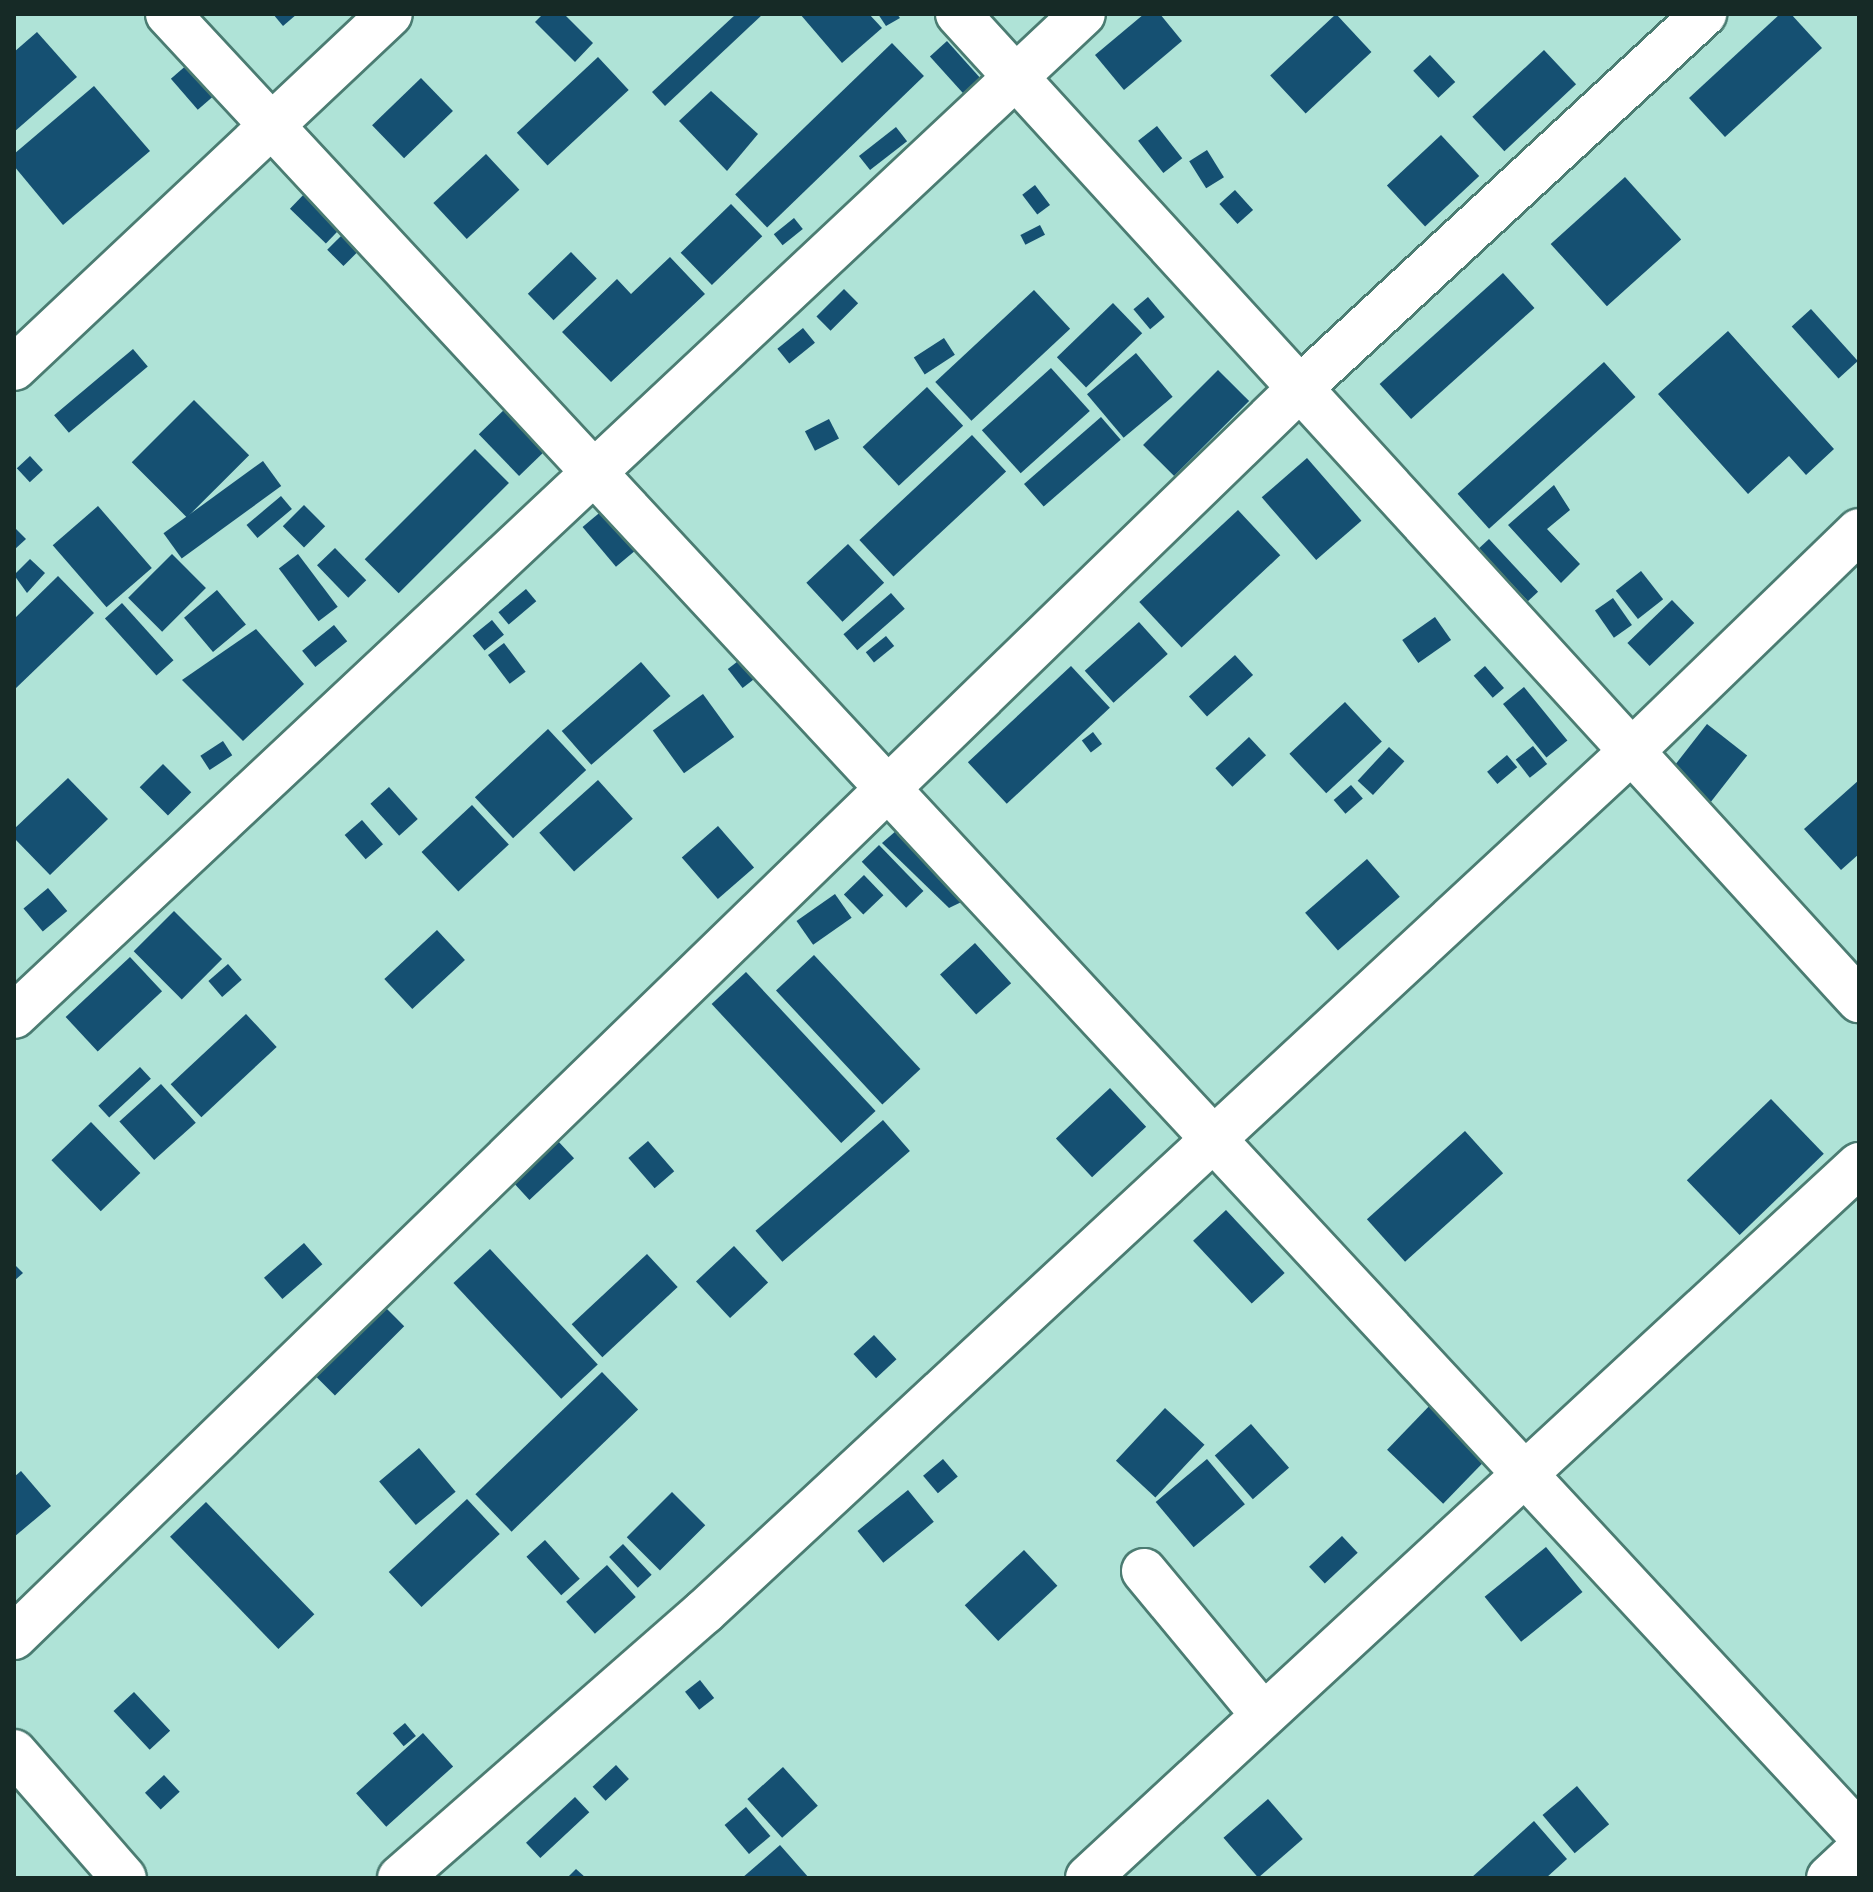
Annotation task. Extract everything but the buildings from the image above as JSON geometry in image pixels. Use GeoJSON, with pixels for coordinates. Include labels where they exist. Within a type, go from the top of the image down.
{"type":"FeatureCollection","features":[{"type":"Feature","properties":{"kind":"street"},"geometry":{"type":"LineString","coordinates":[[168,14],[1859,1834]]}},
{"type":"Feature","properties":{"kind":"street"},"geometry":{"type":"LineString","coordinates":[[14,368],[390,14]]}},
{"type":"Feature","properties":{"kind":"street"},"geometry":{"type":"LineString","coordinates":[[958,14],[1859,1000]]}},
{"type":"Feature","properties":{"kind":"street"},"geometry":{"type":"LineString","coordinates":[[14,1016],[1083,14]]}},
{"type":"Feature","properties":{"kind":"street"},"geometry":{"type":"LineString","coordinates":[[14,1637],[1300,388],[1704,14]]}},
{"type":"Feature","properties":{"kind":"street"},"geometry":{"type":"LineString","coordinates":[[400,1878],[704,1612],[1632,751],[1859,531]]}},
{"type":"Feature","properties":{"kind":"street"},"geometry":{"type":"LineString","coordinates":[[1088,1878],[1262,1713],[1859,1165]]}},
{"type":"Feature","properties":{"kind":"street"},"geometry":{"type":"LineString","coordinates":[[1144,1571],[1262,1713]]}},
{"type":"Feature","properties":{"kind":"street"},"geometry":{"type":"LineString","coordinates":[[14,1752],[124,1878]]}},
{"type":"Feature","properties":{"kind":"street"},"geometry":{"type":"LineString","coordinates":[[1829,1878],[1859,1850]]}}]}
